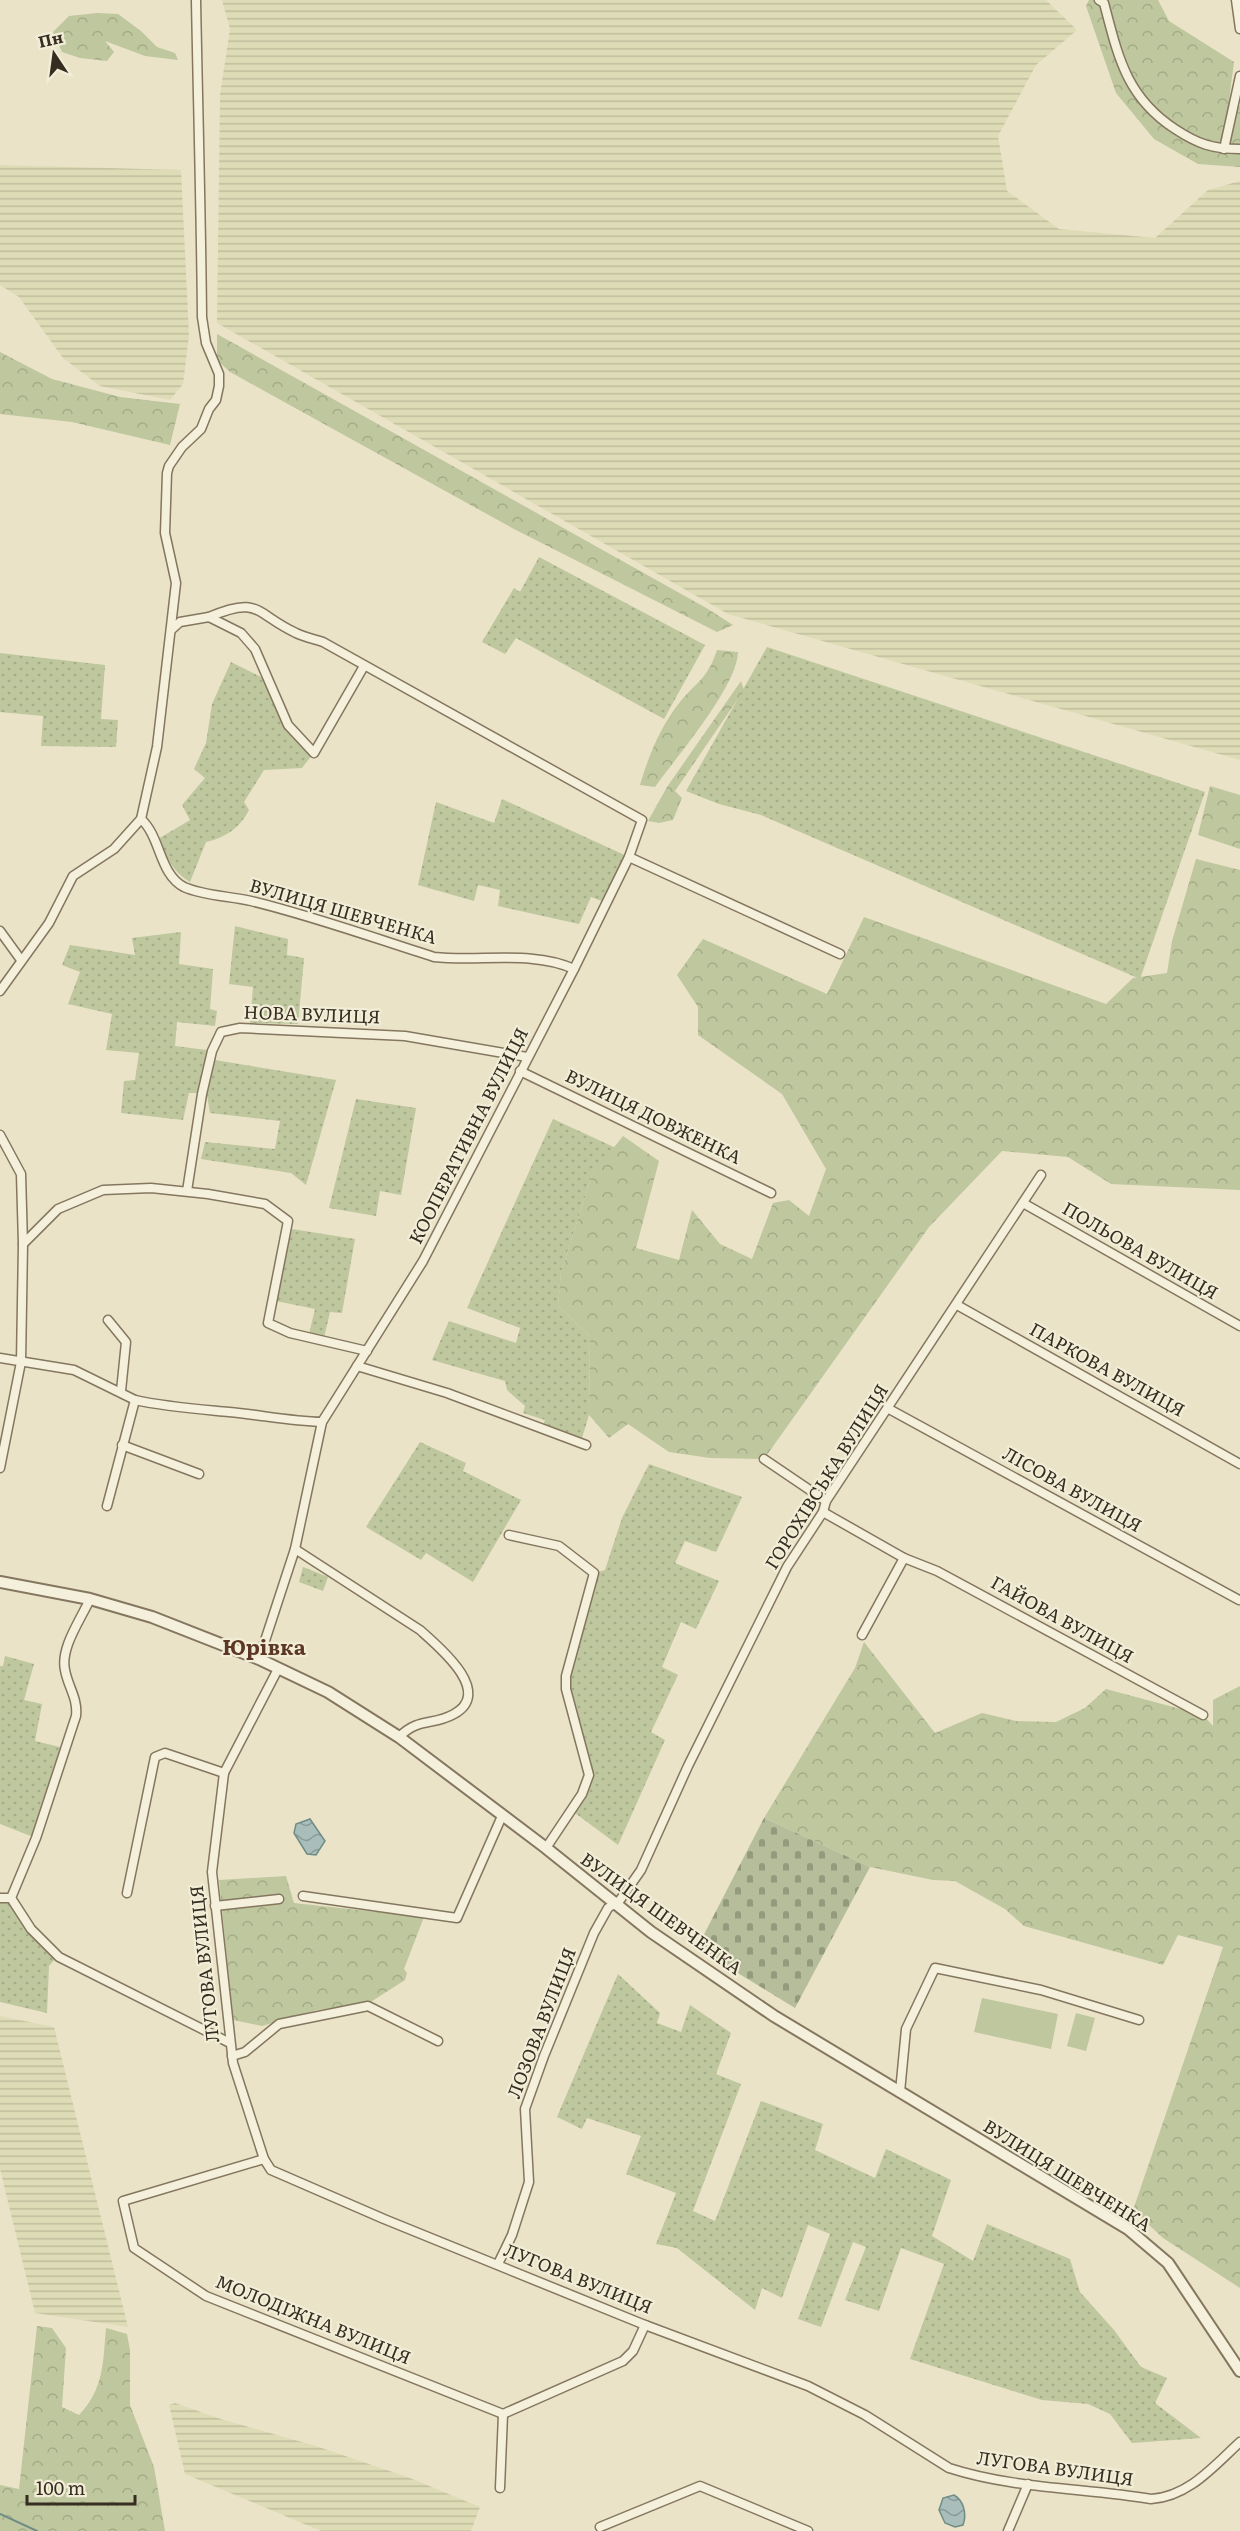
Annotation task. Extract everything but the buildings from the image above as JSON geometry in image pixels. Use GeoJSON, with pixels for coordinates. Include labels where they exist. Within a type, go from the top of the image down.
{"type":"FeatureCollection","features":[{"type":"Feature","properties":{"kind":"street"},"geometry":{"type":"LineString","coordinates":[[0,991],[49,922],[73,876],[114,849],[141,819],[157,747],[176,579],[165,533],[169,466],[182,447],[201,429],[209,409],[216,400],[219,386],[219,374],[206,343],[202,317],[197,75],[199,30],[196,0]]}},
{"type":"Feature","properties":{"kind":"street"},"geometry":{"type":"LineString","coordinates":[[1236,0],[1240,29]]}},
{"type":"Feature","properties":{"kind":"street"},"geometry":{"type":"LineString","coordinates":[[1101,1],[1119,61],[1132,89],[1153,115],[1197,144],[1224,149],[1240,149]]}},
{"type":"Feature","properties":{"kind":"street"},"geometry":{"type":"LineString","coordinates":[[1224,149],[1240,76]]}},
{"type":"Feature","properties":{"kind":"street","name":"КООПЕРАТИВНА ВУЛИЦЯ"},"geometry":{"type":"LineString","coordinates":[[171,630],[180,622],[242,607],[260,609],[296,633],[323,642],[642,820],[628,857],[574,969],[423,1261],[322,1422],[295,1549],[259,1659]]}},
{"type":"Feature","properties":{"kind":"street"},"geometry":{"type":"LineString","coordinates":[[208,617],[241,633],[249,640],[288,725],[314,753],[364,666]]}},
{"type":"Feature","properties":{"kind":"street","name":"ВУЛИЦЯ ШЕВЧЕНКА"},"geometry":{"type":"LineString","coordinates":[[141,819],[156,840],[163,862],[173,877],[184,886],[251,901],[434,957],[462,960],[557,961],[574,969]]}},
{"type":"Feature","properties":{"kind":"street"},"geometry":{"type":"LineString","coordinates":[[628,857],[840,954]]}},
{"type":"Feature","properties":{"kind":"street"},"geometry":{"type":"LineString","coordinates":[[0,931],[21,960]]}},
{"type":"Feature","properties":{"kind":"street","name":"НОВА ВУЛИЦЯ"},"geometry":{"type":"LineString","coordinates":[[187,1191],[202,1094],[212,1052],[221,1032],[240,1028],[405,1036],[527,1057]]}},
{"type":"Feature","properties":{"kind":"street","name":"ВУЛИЦЯ ДОВЖЕНКА"},"geometry":{"type":"LineString","coordinates":[[520,1071],[771,1193]]}},
{"type":"Feature","properties":{"kind":"street"},"geometry":{"type":"LineString","coordinates":[[0,1135],[21,1174],[22,1220],[21,1362],[0,1468]]}},
{"type":"Feature","properties":{"kind":"street","name":"ГОРОХІВСЬКА ВУЛИЦЯ"},"geometry":{"type":"LineString","coordinates":[[614,1904],[620,1900],[641,1870],[688,1766],[786,1567],[823,1512],[826,1501],[889,1409],[1041,1175]]}},
{"type":"Feature","properties":{"kind":"street"},"geometry":{"type":"LineString","coordinates":[[22,1244],[58,1209],[103,1190],[151,1188],[187,1191],[265,1204],[288,1221],[268,1323],[290,1333],[367,1351]]}},
{"type":"Feature","properties":{"kind":"street","name":"ПОЛЬОВА ВУЛИЦЯ"},"geometry":{"type":"LineString","coordinates":[[1023,1203],[1240,1326]]}},
{"type":"Feature","properties":{"kind":"street"},"geometry":{"type":"LineString","coordinates":[[22,1220],[40,1224]]}},
{"type":"Feature","properties":{"kind":"street","name":"ПАРКОВА ВУЛИЦЯ"},"geometry":{"type":"LineString","coordinates":[[957,1305],[1240,1464]]}},
{"type":"Feature","properties":{"kind":"street"},"geometry":{"type":"LineString","coordinates":[[108,1320],[126,1342],[121,1391]]}},
{"type":"Feature","properties":{"kind":"street"},"geometry":{"type":"LineString","coordinates":[[0,1358],[74,1370],[121,1391],[135,1400],[174,1409],[230,1412],[282,1421],[322,1422]]}},
{"type":"Feature","properties":{"kind":"street"},"geometry":{"type":"LineString","coordinates":[[357,1366],[447,1394],[586,1445]]}},
{"type":"Feature","properties":{"kind":"street"},"geometry":{"type":"LineString","coordinates":[[107,1506],[135,1400]]}},
{"type":"Feature","properties":{"kind":"street","name":"ЛІСОВА ВУЛИЦЯ"},"geometry":{"type":"LineString","coordinates":[[889,1409],[1239,1600]]}},
{"type":"Feature","properties":{"kind":"street"},"geometry":{"type":"LineString","coordinates":[[122,1444],[199,1474]]}},
{"type":"Feature","properties":{"kind":"street"},"geometry":{"type":"LineString","coordinates":[[764,1459],[826,1501]]}},
{"type":"Feature","properties":{"kind":"street","name":"ГАЙОВА ВУЛИЦЯ"},"geometry":{"type":"LineString","coordinates":[[823,1512],[904,1558],[937,1571],[1203,1715]]}},
{"type":"Feature","properties":{"kind":"street"},"geometry":{"type":"LineString","coordinates":[[509,1535],[559,1546],[594,1573],[566,1676],[566,1689],[589,1775],[582,1794],[546,1848]]}},
{"type":"Feature","properties":{"kind":"street"},"geometry":{"type":"LineString","coordinates":[[295,1549],[420,1630],[436,1644],[469,1685],[469,1695],[454,1714],[411,1726],[399,1737]]}},
{"type":"Feature","properties":{"kind":"street"},"geometry":{"type":"LineString","coordinates":[[862,1635],[904,1558]]}},
{"type":"Feature","properties":{"kind":"street","name":"ВУЛИЦЯ ШЕВЧЕНКА"},"geometry":{"type":"LineString","coordinates":[[0,1582],[90,1599],[188,1629],[328,1692],[399,1737],[546,1848],[614,1904],[774,2016],[1128,2229],[1168,2263],[1240,2371]]}},
{"type":"Feature","properties":{"kind":"street"},"geometry":{"type":"LineString","coordinates":[[11,1898],[36,1838],[76,1716],[77,1702],[64,1668],[65,1656],[90,1599]]}},
{"type":"Feature","properties":{"kind":"street"},"geometry":{"type":"LineString","coordinates":[[127,1893],[155,1757],[165,1753],[224,1773],[279,1669]]}},
{"type":"Feature","properties":{"kind":"street","name":"ЛУГОВА ВУЛИЦЯ"},"geometry":{"type":"LineString","coordinates":[[224,1773],[212,1872],[230,2043],[264,2159],[272,2170],[384,2219],[645,2325],[808,2386],[865,2415],[949,2468],[1028,2484],[1165,2499],[1189,2487],[1240,2442]]}},
{"type":"Feature","properties":{"kind":"street"},"geometry":{"type":"LineString","coordinates":[[303,1896],[457,1918],[502,1816]]}},
{"type":"Feature","properties":{"kind":"street"},"geometry":{"type":"LineString","coordinates":[[0,1898],[11,1898]]}},
{"type":"Feature","properties":{"kind":"street"},"geometry":{"type":"LineString","coordinates":[[11,1898],[32,1929],[59,1957],[230,2043]]}},
{"type":"Feature","properties":{"kind":"street"},"geometry":{"type":"LineString","coordinates":[[215,1906],[279,1899]]}},
{"type":"Feature","properties":{"kind":"street","name":"ЛОЗОВА ВУЛИЦЯ"},"geometry":{"type":"LineString","coordinates":[[498,2264],[518,2218],[529,2182],[525,2109],[594,1933],[608,1908],[614,1904]]}},
{"type":"Feature","properties":{"kind":"street"},"geometry":{"type":"LineString","coordinates":[[900,2092],[906,2028],[935,1968],[1041,1990],[1139,2020]]}},
{"type":"Feature","properties":{"kind":"street"},"geometry":{"type":"LineString","coordinates":[[232,2056],[245,2052],[279,2024],[368,2006],[438,2041]]}},
{"type":"Feature","properties":{"kind":"street","name":"МОЛОДІЖНА ВУЛИЦЯ"},"geometry":{"type":"LineString","coordinates":[[264,2159],[123,2202],[134,2248],[206,2296],[503,2414]]}},
{"type":"Feature","properties":{"kind":"street"},"geometry":{"type":"LineString","coordinates":[[500,2488],[503,2414],[623,2361],[633,2351],[645,2325]]}},
{"type":"Feature","properties":{"kind":"street"},"geometry":{"type":"LineString","coordinates":[[1008,2531],[1028,2484]]}},
{"type":"Feature","properties":{"kind":"street"},"geometry":{"type":"LineString","coordinates":[[600,2527],[700,2486],[808,2531]]}},
{"type":"Feature","properties":{"kind":"shaded area"},"geometry":{"type":"Polygon","coordinates":[[[222,0],[1046,0],[1077,30],[1036,65],[998,136],[1007,191],[1059,229],[1155,238],[1208,190],[1240,181],[1240,760],[728,614],[217,323],[220,95],[230,29],[222,0]]]}},
{"type":"Feature","properties":{"kind":"shaded area"},"geometry":{"type":"Polygon","coordinates":[[[0,165],[181,170],[189,335],[183,384],[170,400],[100,386],[63,358],[19,297],[0,285],[0,165]]]}},
{"type":"Feature","properties":{"kind":"shaded area"},"geometry":{"type":"Polygon","coordinates":[[[0,2016],[54,2027],[128,2327],[35,2313],[0,2169],[0,2016]]]}},
{"type":"Feature","properties":{"kind":"shaded area"},"geometry":{"type":"Polygon","coordinates":[[[175,2403],[221,2419],[316,2446],[410,2478],[480,2507],[471,2531],[321,2531],[185,2474],[169,2405],[175,2403]]]}},
{"type":"Feature","properties":{"kind":"green space"},"geometry":{"type":"Polygon","coordinates":[[[1089,0],[1158,0],[1169,21],[1234,62],[1229,100],[1240,106],[1240,167],[1198,164],[1154,139],[1116,93],[1086,6],[1089,0]]]}},
{"type":"Feature","properties":{"kind":"green space"},"geometry":{"type":"Polygon","coordinates":[[[97,13],[118,14],[141,31],[157,47],[175,53],[178,60],[145,56],[105,41],[114,52],[107,61],[80,58],[62,52],[53,32],[69,16],[97,13]]]}},
{"type":"Feature","properties":{"kind":"green space"},"geometry":{"type":"Polygon","coordinates":[[[217,334],[733,625],[717,632],[514,529],[230,372],[217,360],[217,334]]]}},
{"type":"Feature","properties":{"kind":"green space"},"geometry":{"type":"Polygon","coordinates":[[[0,352],[52,379],[120,397],[180,404],[170,445],[72,422],[0,414],[0,352]]]}},
{"type":"Feature","properties":{"kind":"green space"},"geometry":{"type":"Polygon","coordinates":[[[539,557],[705,645],[664,719],[516,638],[505,654],[482,642],[514,588],[520,592],[539,557]]]}},
{"type":"Feature","properties":{"kind":"green space"},"geometry":{"type":"Polygon","coordinates":[[[767,647],[1205,792],[1140,979],[761,815],[719,804],[686,791],[767,647]]]}},
{"type":"Feature","properties":{"kind":"green space"},"geometry":{"type":"Polygon","coordinates":[[[717,650],[738,652],[728,684],[704,721],[655,787],[640,785],[661,731],[680,702],[706,674],[717,650]]]}},
{"type":"Feature","properties":{"kind":"green space"},"geometry":{"type":"Polygon","coordinates":[[[0,653],[105,665],[101,719],[118,720],[116,747],[41,746],[43,716],[0,712],[0,653]]]}},
{"type":"Feature","properties":{"kind":"green space"},"geometry":{"type":"Polygon","coordinates":[[[231,662],[263,678],[284,724],[312,755],[302,768],[264,770],[244,802],[249,810],[246,816],[232,831],[206,842],[190,882],[175,869],[158,839],[190,820],[182,805],[205,778],[194,769],[206,743],[212,704],[231,662]]]}},
{"type":"Feature","properties":{"kind":"green space"},"geometry":{"type":"Polygon","coordinates":[[[741,681],[744,690],[675,791],[682,798],[673,820],[659,823],[648,821],[667,787],[741,681]]]}},
{"type":"Feature","properties":{"kind":"green space"},"geometry":{"type":"Polygon","coordinates":[[[1210,786],[1240,795],[1240,849],[1198,835],[1210,786]]]}},
{"type":"Feature","properties":{"kind":"green space"},"geometry":{"type":"Polygon","coordinates":[[[502,799],[629,857],[607,903],[591,897],[579,924],[498,906],[500,890],[478,885],[474,901],[418,885],[436,802],[494,823],[502,799]]]}},
{"type":"Feature","properties":{"kind":"green space"},"geometry":{"type":"Polygon","coordinates":[[[1196,859],[1240,870],[1240,1190],[1111,1184],[1068,1157],[1002,1151],[929,1227],[764,1459],[710,1458],[669,1452],[628,1424],[609,1438],[589,1415],[590,1336],[558,1306],[561,1272],[592,1175],[623,1136],[659,1161],[636,1248],[679,1260],[692,1210],[720,1244],[752,1259],[773,1203],[789,1200],[809,1216],[826,1169],[782,1094],[698,1035],[698,1007],[677,975],[703,939],[827,994],[864,917],[1106,1004],[1133,978],[1167,973],[1172,941],[1196,859]]]}},
{"type":"Feature","properties":{"kind":"green space"},"geometry":{"type":"Polygon","coordinates":[[[235,926],[288,939],[287,955],[304,958],[298,1024],[250,1023],[253,987],[229,984],[235,926]]]}},
{"type":"Feature","properties":{"kind":"green space"},"geometry":{"type":"Polygon","coordinates":[[[181,932],[179,964],[213,969],[210,1009],[217,1011],[215,1026],[177,1022],[175,1046],[207,1050],[198,1093],[189,1093],[183,1120],[121,1113],[124,1081],[135,1080],[139,1053],[106,1050],[112,1014],[68,1004],[80,972],[62,965],[70,945],[135,955],[132,938],[181,932]]]}},
{"type":"Feature","properties":{"kind":"green space"},"geometry":{"type":"Polygon","coordinates":[[[215,1060],[336,1080],[306,1185],[291,1173],[201,1159],[205,1142],[275,1149],[280,1121],[210,1113],[207,1095],[215,1060]]]}},
{"type":"Feature","properties":{"kind":"green space"},"geometry":{"type":"Polygon","coordinates":[[[356,1099],[416,1108],[401,1195],[380,1191],[376,1216],[329,1208],[356,1099]]]}},
{"type":"Feature","properties":{"kind":"green space"},"geometry":{"type":"Polygon","coordinates":[[[553,1119],[616,1148],[592,1175],[561,1272],[558,1306],[590,1336],[589,1415],[582,1438],[543,1425],[545,1420],[523,1413],[525,1406],[507,1390],[505,1381],[432,1360],[449,1321],[516,1343],[520,1328],[467,1308],[553,1119]]]}},
{"type":"Feature","properties":{"kind":"green space"},"geometry":{"type":"Polygon","coordinates":[[[292,1229],[355,1239],[342,1313],[330,1312],[324,1338],[309,1334],[315,1309],[276,1301],[292,1229]]]}},
{"type":"Feature","properties":{"kind":"green space"},"geometry":{"type":"Polygon","coordinates":[[[420,1442],[466,1463],[463,1471],[521,1500],[473,1582],[426,1553],[421,1560],[366,1527],[420,1442]]]}},
{"type":"Feature","properties":{"kind":"green space"},"geometry":{"type":"Polygon","coordinates":[[[649,1464],[742,1497],[716,1552],[685,1541],[675,1563],[719,1581],[696,1629],[681,1622],[662,1667],[678,1675],[651,1732],[665,1740],[618,1845],[571,1810],[589,1775],[566,1689],[594,1573],[605,1570],[622,1518],[649,1464]]]}},
{"type":"Feature","properties":{"kind":"green space"},"geometry":{"type":"Polygon","coordinates":[[[303,1567],[328,1577],[323,1591],[299,1582],[303,1567]]]}},
{"type":"Feature","properties":{"kind":"green space"},"geometry":{"type":"Polygon","coordinates":[[[864,1642],[935,1733],[982,1713],[1016,1721],[1056,1722],[1085,1708],[1106,1689],[1203,1715],[1213,1726],[1213,1700],[1240,1686],[1240,2288],[1163,2238],[1133,2210],[1223,1947],[1178,1935],[1163,1965],[1024,1926],[1005,1909],[955,1881],[933,1880],[870,1867],[764,1818],[855,1668],[864,1642]]]}},
{"type":"Feature","properties":{"kind":"green space"},"geometry":{"type":"Polygon","coordinates":[[[5,1656],[34,1664],[24,1700],[42,1704],[35,1741],[64,1748],[36,1838],[0,1824],[0,1666],[3,1666],[5,1656]]]}},
{"type":"Feature","properties":{"kind":"green space"},"geometry":{"type":"Polygon","coordinates":[[[764,1818],[870,1867],[795,2008],[697,1948],[764,1818]]]}},
{"type":"Feature","properties":{"kind":"green space"},"geometry":{"type":"Polygon","coordinates":[[[286,1876],[294,1903],[424,1917],[404,1969],[407,1973],[405,1980],[369,2003],[317,2010],[262,2026],[233,2020],[219,1880],[286,1876]]]}},
{"type":"Feature","properties":{"kind":"green space"},"geometry":{"type":"Polygon","coordinates":[[[0,1898],[11,1898],[55,1959],[49,1966],[47,2013],[0,2002],[0,1898]]]}},
{"type":"Feature","properties":{"kind":"green space"},"geometry":{"type":"Polygon","coordinates":[[[618,1974],[660,2013],[657,2023],[681,2032],[690,2005],[731,2033],[716,2074],[741,2084],[693,2211],[715,2221],[761,2101],[823,2124],[815,2150],[875,2178],[886,2149],[951,2180],[932,2236],[973,2261],[987,2224],[1070,2259],[1080,2292],[1114,2330],[1141,2367],[1167,2378],[1155,2403],[1201,2438],[1132,2443],[1110,2414],[1088,2404],[1042,2400],[910,2359],[944,2264],[901,2248],[879,2311],[845,2300],[866,2247],[853,2242],[821,2327],[798,2319],[830,2234],[808,2225],[782,2298],[762,2288],[755,2310],[677,2248],[656,2244],[676,2193],[626,2174],[641,2136],[587,2118],[582,2129],[557,2117],[618,1974]]]}},
{"type":"Feature","properties":{"kind":"green space"},"geometry":{"type":"Polygon","coordinates":[[[982,1998],[1058,2014],[1051,2049],[974,2032],[982,1998]]]}},
{"type":"Feature","properties":{"kind":"green space"},"geometry":{"type":"Polygon","coordinates":[[[1076,2013],[1095,2018],[1086,2051],[1067,2046],[1076,2013]]]}},
{"type":"Feature","properties":{"kind":"green space"},"geometry":{"type":"Polygon","coordinates":[[[37,2326],[52,2328],[66,2348],[62,2407],[79,2415],[98,2385],[103,2364],[106,2328],[127,2334],[130,2350],[130,2405],[154,2467],[165,2531],[0,2531],[0,2485],[19,2489],[37,2326]]]}},
{"type":"Feature","properties":{"kind":"water"},"geometry":{"type":"Polygon","coordinates":[[[310,1819],[325,1841],[316,1855],[307,1854],[294,1833],[296,1824],[310,1819]]]}},
{"type":"Feature","properties":{"kind":"water"},"geometry":{"type":"Polygon","coordinates":[[[954,2495],[964,2508],[965,2517],[963,2525],[955,2527],[945,2523],[939,2510],[943,2498],[954,2495]]]}},
{"type":"Feature","properties":{"kind":"waterway"},"geometry":{"type":"LineString","coordinates":[[0,2514],[37,2531]]}},
{"type":"Feature","properties":{"kind":"district","name":"Юрівка"},"geometry":{"type":"Point","coordinates":[264,1648]}}]}
